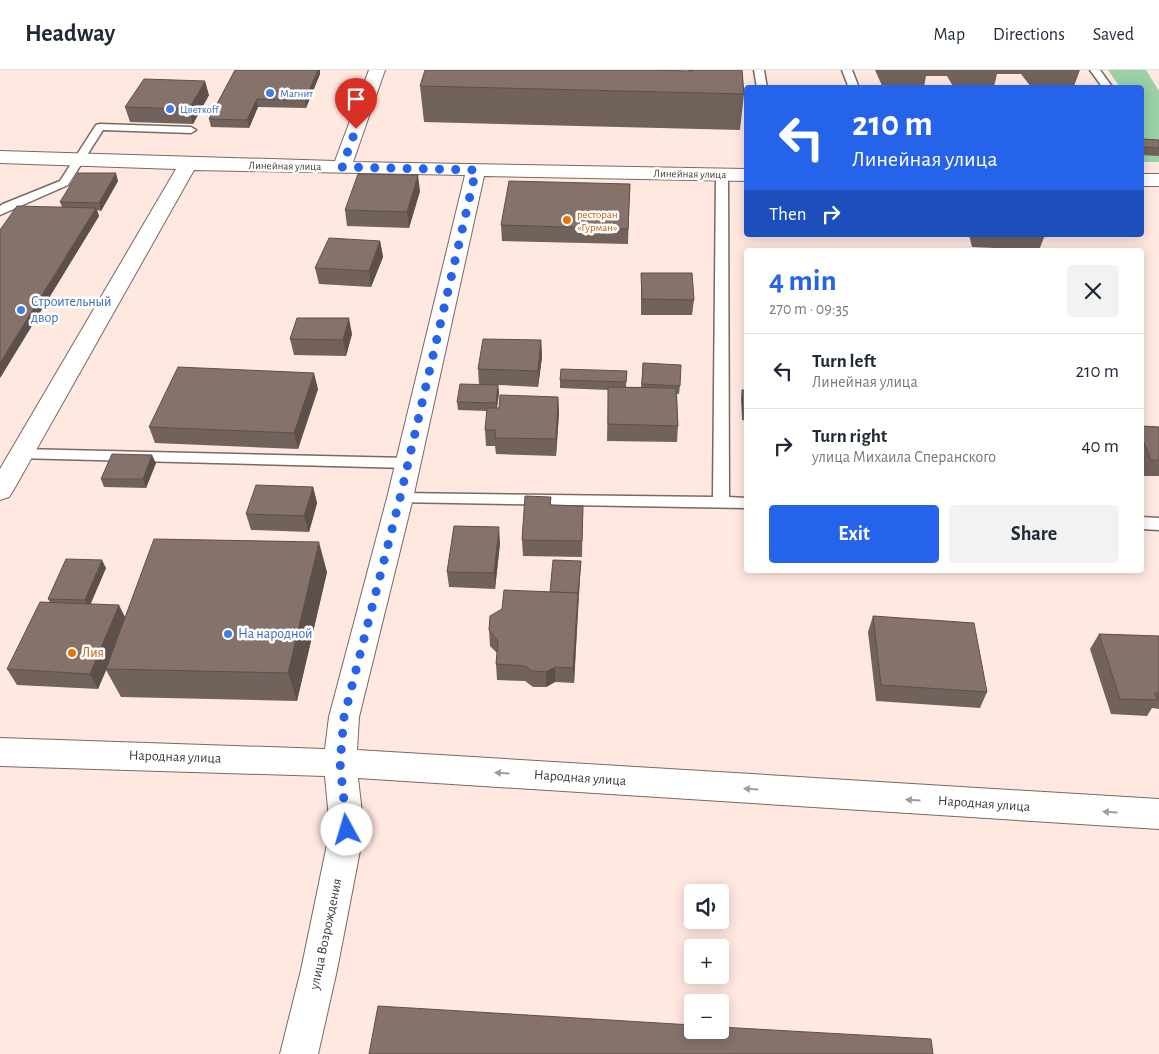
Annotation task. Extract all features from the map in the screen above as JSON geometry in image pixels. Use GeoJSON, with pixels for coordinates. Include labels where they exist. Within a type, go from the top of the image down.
{"type":"FeatureCollection","features":[{"type":"Feature","properties":{"kind":"street"},"geometry":{"type":"LineString","coordinates":[[342,167],[377,70]]}},
{"type":"Feature","properties":{"kind":"street","name":"Линейная улица"},"geometry":{"type":"LineString","coordinates":[[1,158],[188,164],[744,175]]}},
{"type":"Feature","properties":{"kind":"street"},"geometry":{"type":"LineString","coordinates":[[0,491],[188,164]]}},
{"type":"Feature","properties":{"kind":"street","name":"улица Возрождения"},"geometry":{"type":"LineString","coordinates":[[300,1054],[347,830],[340,763],[344,717],[400,498],[476,170]]}},
{"type":"Feature","properties":{"kind":"street"},"geometry":{"type":"LineString","coordinates":[[1144,180],[1159,180]]}},
{"type":"Feature","properties":{"kind":"street","name":"Народная улица"},"geometry":{"type":"LineString","coordinates":[[0,752],[340,763],[1159,814]]}},
{"type":"Feature","properties":{"kind":"lane"},"geometry":{"type":"LineString","coordinates":[[759,70],[762,85]]}},
{"type":"Feature","properties":{"kind":"lane"},"geometry":{"type":"LineString","coordinates":[[847,70],[853,85]]}},
{"type":"Feature","properties":{"kind":"lane"},"geometry":{"type":"LineString","coordinates":[[1095,70],[1106,85]]}},
{"type":"Feature","properties":{"kind":"lane"},"geometry":{"type":"LineString","coordinates":[[0,212],[7,206],[64,183],[100,127],[191,130]]}},
{"type":"Feature","properties":{"kind":"lane"},"geometry":{"type":"LineString","coordinates":[[721,502],[722,174]]}},
{"type":"Feature","properties":{"kind":"lane"},"geometry":{"type":"LineString","coordinates":[[21,454],[408,462]]}},
{"type":"Feature","properties":{"kind":"lane"},"geometry":{"type":"LineString","coordinates":[[400,498],[744,503]]}},
{"type":"Feature","properties":{"kind":"lane"},"geometry":{"type":"LineString","coordinates":[[1144,524],[1159,524]]}},
{"type":"Feature","properties":{"kind":"green space"},"geometry":{"type":"Polygon","coordinates":[[[1108,70],[1146,70],[1159,91],[1159,162],[1144,162],[1144,85],[1119,85],[1108,70]]]}},
{"type":"Feature","properties":{"kind":"building","name":"Магнит"},"geometry":{"type":"Polygon","coordinates":[[[235,70],[318,70],[305,100],[257,99],[247,120],[209,119],[235,70]]]}},
{"type":"Feature","properties":{"kind":"building"},"geometry":{"type":"Polygon","coordinates":[[[425,70],[742,70],[744,94],[420,86],[425,70]]]}},
{"type":"Feature","properties":{"kind":"building"},"geometry":{"type":"Polygon","coordinates":[[[144,79],[205,81],[189,109],[125,107],[144,79]]]}},
{"type":"Feature","properties":{"kind":"building"},"geometry":{"type":"Polygon","coordinates":[[[1144,139],[1159,140],[1159,148],[1144,147],[1144,139]]]}},
{"type":"Feature","properties":{"kind":"building"},"geometry":{"type":"Polygon","coordinates":[[[78,173],[116,173],[99,203],[60,202],[78,173]]]}},
{"type":"Feature","properties":{"kind":"building"},"geometry":{"type":"Polygon","coordinates":[[[358,174],[418,175],[407,212],[345,210],[358,174]]]}},
{"type":"Feature","properties":{"kind":"building","name":"ресторан «Гурман»"},"geometry":{"type":"Polygon","coordinates":[[[509,181],[630,184],[628,229],[501,225],[509,181]]]}},
{"type":"Feature","properties":{"kind":"building","name":"Строительный двор"},"geometry":{"type":"Polygon","coordinates":[[[17,206],[96,208],[0,363],[0,230],[17,206]]]}},
{"type":"Feature","properties":{"kind":"building"},"geometry":{"type":"Polygon","coordinates":[[[329,238],[380,241],[369,271],[315,268],[329,238]]]}},
{"type":"Feature","properties":{"kind":"building"},"geometry":{"type":"Polygon","coordinates":[[[641,273],[692,273],[694,300],[642,299],[641,273]]]}},
{"type":"Feature","properties":{"kind":"building"},"geometry":{"type":"Polygon","coordinates":[[[297,318],[349,318],[343,340],[290,339],[297,318]]]}},
{"type":"Feature","properties":{"kind":"building"},"geometry":{"type":"Polygon","coordinates":[[[483,339],[541,340],[538,371],[478,369],[483,339]]]}},
{"type":"Feature","properties":{"kind":"building"},"geometry":{"type":"Polygon","coordinates":[[[643,363],[681,365],[680,386],[642,384],[643,363]]]}},
{"type":"Feature","properties":{"kind":"building"},"geometry":{"type":"Polygon","coordinates":[[[178,367],[314,373],[294,433],[149,427],[178,367]]]}},
{"type":"Feature","properties":{"kind":"building"},"geometry":{"type":"Polygon","coordinates":[[[561,369],[627,371],[626,382],[560,380],[561,369]]]}},
{"type":"Feature","properties":{"kind":"building"},"geometry":{"type":"Polygon","coordinates":[[[460,384],[498,385],[496,403],[457,402],[460,384]]]}},
{"type":"Feature","properties":{"kind":"building"},"geometry":{"type":"Polygon","coordinates":[[[608,387],[676,388],[678,426],[608,424],[608,387]]]}},
{"type":"Feature","properties":{"kind":"building"},"geometry":{"type":"Polygon","coordinates":[[[742,390],[744,390],[744,412],[742,390]]]}},
{"type":"Feature","properties":{"kind":"building"},"geometry":{"type":"Polygon","coordinates":[[[500,395],[558,397],[556,439],[495,438],[496,430],[485,430],[487,408],[499,408],[500,395]]]}},
{"type":"Feature","properties":{"kind":"building"},"geometry":{"type":"Polygon","coordinates":[[[1144,426],[1159,427],[1159,460],[1151,460],[1144,442],[1144,426]]]}},
{"type":"Feature","properties":{"kind":"building"},"geometry":{"type":"Polygon","coordinates":[[[112,454],[152,455],[143,479],[101,479],[112,454]]]}},
{"type":"Feature","properties":{"kind":"building"},"geometry":{"type":"Polygon","coordinates":[[[256,485],[313,487],[304,516],[246,514],[256,485]]]}},
{"type":"Feature","properties":{"kind":"building"},"geometry":{"type":"Polygon","coordinates":[[[525,496],[551,497],[550,505],[583,506],[582,541],[522,540],[525,496]]]}},
{"type":"Feature","properties":{"kind":"building"},"geometry":{"type":"Polygon","coordinates":[[[454,526],[499,527],[494,573],[447,572],[454,526]]]}},
{"type":"Feature","properties":{"kind":"building","name":"На народной"},"geometry":{"type":"Polygon","coordinates":[[[154,539],[319,542],[288,673],[106,669],[154,539]]]}},
{"type":"Feature","properties":{"kind":"building"},"geometry":{"type":"Polygon","coordinates":[[[66,559],[102,560],[85,600],[48,599],[66,559]]]}},
{"type":"Feature","properties":{"kind":"building"},"geometry":{"type":"Polygon","coordinates":[[[553,560],[581,561],[578,593],[550,592],[553,560]]]}},
{"type":"Feature","properties":{"kind":"building"},"geometry":{"type":"Polygon","coordinates":[[[504,590],[578,593],[573,668],[555,667],[546,672],[532,671],[525,666],[496,664],[498,641],[489,630],[490,616],[502,609],[504,590]]]}},
{"type":"Feature","properties":{"kind":"building","name":"Лия"},"geometry":{"type":"Polygon","coordinates":[[[40,602],[119,605],[90,674],[7,669],[40,602]]]}},
{"type":"Feature","properties":{"kind":"building"},"geometry":{"type":"Polygon","coordinates":[[[873,616],[974,623],[987,692],[881,685],[873,616]]]}},
{"type":"Feature","properties":{"kind":"building"},"geometry":{"type":"Polygon","coordinates":[[[1099,634],[1159,636],[1159,693],[1155,693],[1157,700],[1120,699],[1099,634]]]}},
{"type":"Feature","properties":{"kind":"building"},"geometry":{"type":"Polygon","coordinates":[[[378,1006],[684,1025],[684,1039],[729,1039],[729,1028],[931,1039],[933,1054],[369,1054],[378,1006]]]}},
{"type":"Feature","properties":{"kind":"place","name":"Магнит"},"geometry":{"type":"Point","coordinates":[270,93]}},
{"type":"Feature","properties":{"kind":"place","name":"Цветкоff"},"geometry":{"type":"Point","coordinates":[170,109]}},
{"type":"Feature","properties":{"kind":"place","name":"ресторан «Гурман»"},"geometry":{"type":"Point","coordinates":[567,220]}},
{"type":"Feature","properties":{"kind":"place","name":"Строительный двор"},"geometry":{"type":"Point","coordinates":[21,310]}},
{"type":"Feature","properties":{"kind":"place","name":"На народной"},"geometry":{"type":"Point","coordinates":[228,634]}},
{"type":"Feature","properties":{"kind":"place","name":"Лия"},"geometry":{"type":"Point","coordinates":[72,653]}},
{"type":"Feature","properties":{"kind":"route"},"geometry":{"type":"LineString","coordinates":[[347,830],[340,763],[344,717],[400,498],[476,170],[342,167],[356,129]]}}]}
